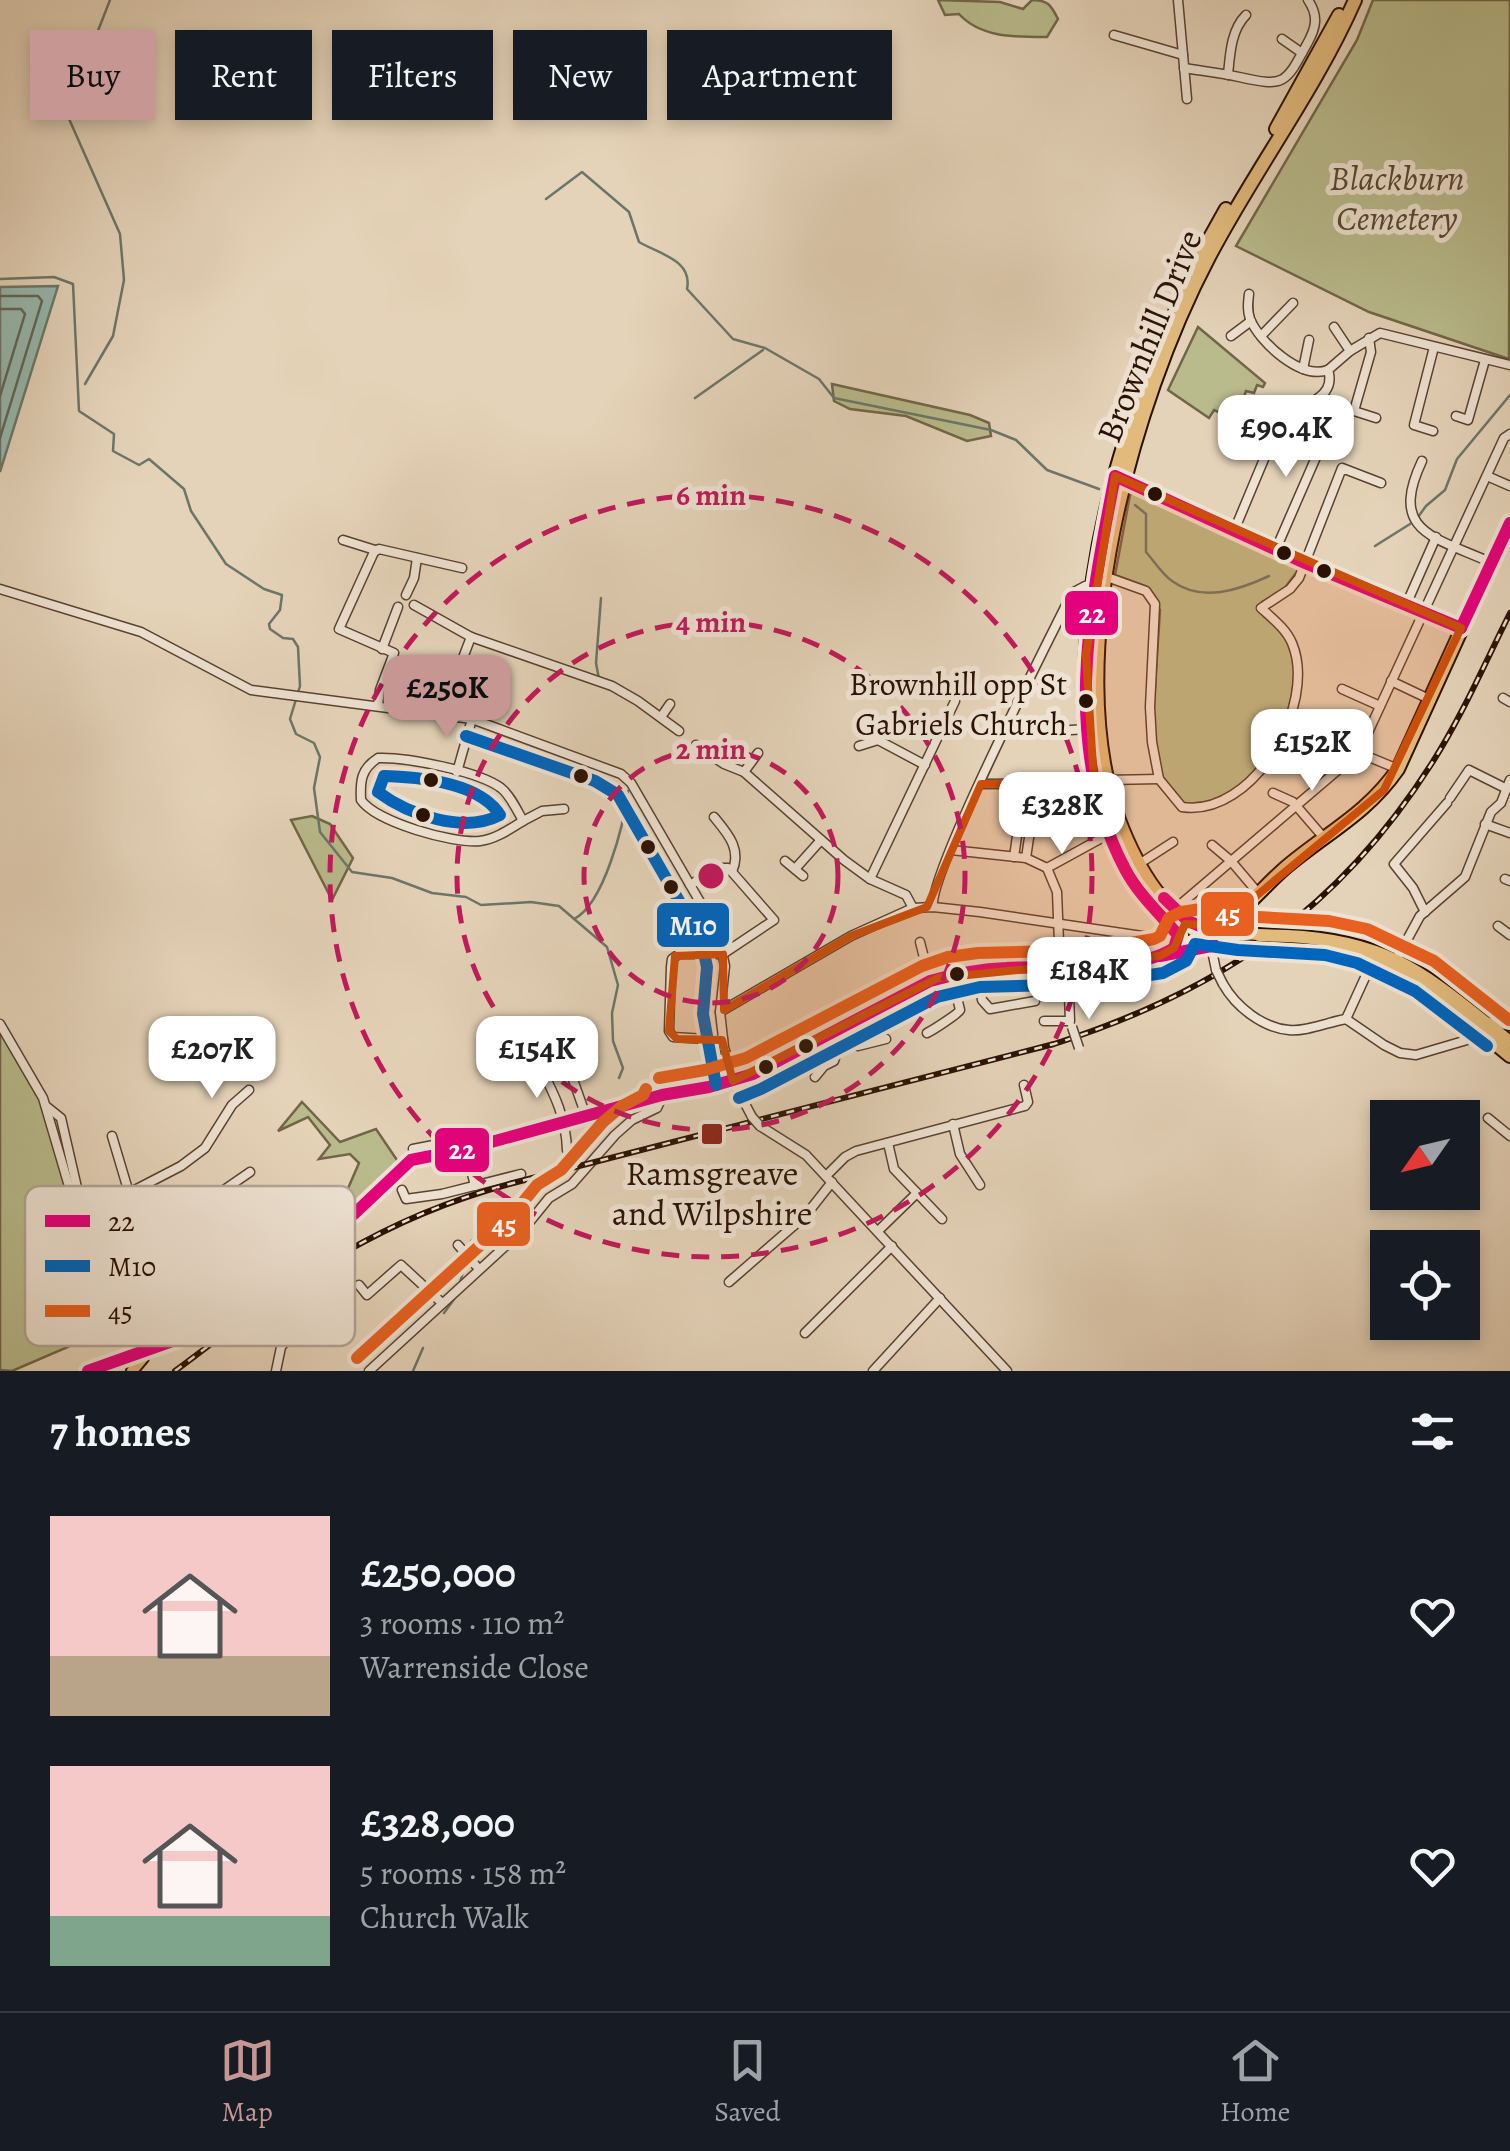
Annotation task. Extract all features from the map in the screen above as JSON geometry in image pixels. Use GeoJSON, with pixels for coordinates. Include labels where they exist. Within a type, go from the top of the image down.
{"type":"FeatureCollection","features":[{"type":"Feature","properties":{"kind":"highway","name":"Brownhill Drive"},"geometry":{"type":"LineString","coordinates":[[1174,938],[1128,874],[1109,834],[1087,729],[1086,655],[1092,588],[1134,413],[1202,252],[1298,91],[1346,0]]}},
{"type":"Feature","properties":{"kind":"highway","name":"Brownhill Drive"},"geometry":{"type":"LineString","coordinates":[[1217,930],[1175,909],[1139,864],[1100,782],[1097,704],[1120,478],[1206,262],[1315,82],[1355,0]]}},
{"type":"Feature","properties":{"kind":"highway"},"geometry":{"type":"LineString","coordinates":[[1206,947],[1217,930],[1258,894],[1374,801],[1398,769],[1492,563],[1504,549],[1510,523]]}},
{"type":"Feature","properties":{"kind":"highway"},"geometry":{"type":"LineString","coordinates":[[1160,956],[1174,948],[1174,938],[1186,927],[1335,939],[1373,948],[1415,981],[1500,1031],[1510,1056]]}},
{"type":"Feature","properties":{"kind":"highway"},"geometry":{"type":"LineString","coordinates":[[1174,938],[1206,947]]}},
{"type":"Feature","properties":{"kind":"highway"},"geometry":{"type":"LineString","coordinates":[[355,1213],[411,1160],[753,1074],[850,1022],[978,970],[1064,968],[1206,947],[1246,946],[1336,953],[1394,964]]}},
{"type":"Feature","properties":{"kind":"highway"},"geometry":{"type":"LineString","coordinates":[[88,1371],[158,1346]]}},
{"type":"Feature","properties":{"kind":"main road"},"geometry":{"type":"LineString","coordinates":[[132,1371],[144,1358],[140,1352]]}},
{"type":"Feature","properties":{"kind":"street"},"geometry":{"type":"LineString","coordinates":[[1178,0],[1187,99]]}},
{"type":"Feature","properties":{"kind":"street"},"geometry":{"type":"LineString","coordinates":[[1184,68],[1271,84],[1292,70],[1316,27],[1308,0]]}},
{"type":"Feature","properties":{"kind":"street"},"geometry":{"type":"LineString","coordinates":[[1228,75],[1233,39],[1246,14]]}},
{"type":"Feature","properties":{"kind":"street"},"geometry":{"type":"LineString","coordinates":[[1114,36],[1183,55]]}},
{"type":"Feature","properties":{"kind":"street"},"geometry":{"type":"LineString","coordinates":[[1284,45],[1302,53]]}},
{"type":"Feature","properties":{"kind":"street"},"geometry":{"type":"LineString","coordinates":[[1249,294],[1247,309],[1261,336],[1286,363],[1316,373],[1328,370],[1380,333],[1510,366]]}},
{"type":"Feature","properties":{"kind":"street"},"geometry":{"type":"LineString","coordinates":[[1261,336],[1292,303]]}},
{"type":"Feature","properties":{"kind":"street"},"geometry":{"type":"LineString","coordinates":[[1231,336],[1251,322]]}},
{"type":"Feature","properties":{"kind":"street"},"geometry":{"type":"LineString","coordinates":[[1334,327],[1350,351]]}},
{"type":"Feature","properties":{"kind":"street"},"geometry":{"type":"LineString","coordinates":[[1369,338],[1372,352],[1354,411],[1376,418]]}},
{"type":"Feature","properties":{"kind":"street"},"geometry":{"type":"LineString","coordinates":[[1303,369],[1309,340]]}},
{"type":"Feature","properties":{"kind":"street"},"geometry":{"type":"LineString","coordinates":[[1433,431],[1414,425],[1434,346]]}},
{"type":"Feature","properties":{"kind":"street"},"geometry":{"type":"LineString","coordinates":[[1456,416],[1468,420],[1485,360]]}},
{"type":"Feature","properties":{"kind":"street"},"geometry":{"type":"LineString","coordinates":[[1301,408],[1323,396],[1331,379],[1328,370]]}},
{"type":"Feature","properties":{"kind":"street"},"geometry":{"type":"LineString","coordinates":[[1234,531],[1287,404]]}},
{"type":"Feature","properties":{"kind":"street"},"geometry":{"type":"LineString","coordinates":[[1276,549],[1330,425]]}},
{"type":"Feature","properties":{"kind":"street"},"geometry":{"type":"LineString","coordinates":[[1175,909],[1359,752],[1453,545],[1504,438],[1510,434]]}},
{"type":"Feature","properties":{"kind":"street"},"geometry":{"type":"LineString","coordinates":[[1423,466],[1408,503],[1414,521],[1421,529],[1492,563]]}},
{"type":"Feature","properties":{"kind":"street"},"geometry":{"type":"LineString","coordinates":[[1107,577],[1146,591],[1155,604],[1150,707],[1158,779],[1182,806],[1197,809],[1223,801],[1267,761],[1289,724],[1296,703],[1296,654],[1286,633],[1261,608],[1300,578],[1342,468],[1381,483]]}},
{"type":"Feature","properties":{"kind":"street"},"geometry":{"type":"LineString","coordinates":[[1486,476],[1510,486]]}},
{"type":"Feature","properties":{"kind":"street"},"geometry":{"type":"LineString","coordinates":[[1120,478],[1305,563],[1461,628]]}},
{"type":"Feature","properties":{"kind":"street"},"geometry":{"type":"LineString","coordinates":[[1406,605],[1436,537]]}},
{"type":"Feature","properties":{"kind":"street"},"geometry":{"type":"LineString","coordinates":[[343,540],[462,568]]}},
{"type":"Feature","properties":{"kind":"street"},"geometry":{"type":"LineString","coordinates":[[376,550],[339,629],[394,653],[378,706]]}},
{"type":"Feature","properties":{"kind":"street"},"geometry":{"type":"LineString","coordinates":[[406,594],[418,558]]}},
{"type":"Feature","properties":{"kind":"street"},"geometry":{"type":"LineString","coordinates":[[933,907],[931,897],[981,784],[1072,593],[1085,586]]}},
{"type":"Feature","properties":{"kind":"street"},"geometry":{"type":"LineString","coordinates":[[0,589],[141,632],[251,690],[442,712],[472,719],[621,774],[631,784],[718,933],[723,954],[723,1040],[733,1080],[752,1118],[790,1142],[829,1179],[1008,1371]]}},
{"type":"Feature","properties":{"kind":"street"},"geometry":{"type":"LineString","coordinates":[[414,605],[471,637],[612,686],[679,731]]}},
{"type":"Feature","properties":{"kind":"street"},"geometry":{"type":"LineString","coordinates":[[382,649],[398,607]]}},
{"type":"Feature","properties":{"kind":"street"},"geometry":{"type":"LineString","coordinates":[[442,712],[471,637]]}},
{"type":"Feature","properties":{"kind":"street"},"geometry":{"type":"LineString","coordinates":[[1391,681],[1429,699]]}},
{"type":"Feature","properties":{"kind":"street"},"geometry":{"type":"LineString","coordinates":[[1342,689],[1380,706]]}},
{"type":"Feature","properties":{"kind":"street"},"geometry":{"type":"LineString","coordinates":[[870,879],[955,701]]}},
{"type":"Feature","properties":{"kind":"street"},"geometry":{"type":"LineString","coordinates":[[661,717],[670,704]]}},
{"type":"Feature","properties":{"kind":"street"},"geometry":{"type":"LineString","coordinates":[[457,772],[472,719]]}},
{"type":"Feature","properties":{"kind":"street"},"geometry":{"type":"LineString","coordinates":[[1289,724],[1398,769]]}},
{"type":"Feature","properties":{"kind":"street"},"geometry":{"type":"LineString","coordinates":[[1055,731],[1087,729]]}},
{"type":"Feature","properties":{"kind":"street"},"geometry":{"type":"LineString","coordinates":[[859,746],[878,740],[925,765]]}},
{"type":"Feature","properties":{"kind":"street"},"geometry":{"type":"LineString","coordinates":[[696,744],[724,764],[744,772],[870,879],[906,895],[913,908]]}},
{"type":"Feature","properties":{"kind":"street"},"geometry":{"type":"LineString","coordinates":[[744,772],[758,752]]}},
{"type":"Feature","properties":{"kind":"street"},"geometry":{"type":"LineString","coordinates":[[523,820],[501,788],[457,772],[378,758],[362,774],[361,800],[377,815],[395,823],[478,842],[542,811],[564,809]]}},
{"type":"Feature","properties":{"kind":"street"},"geometry":{"type":"LineString","coordinates":[[1394,964],[1425,912],[1463,880],[1508,784],[1469,770],[1449,800],[1394,864],[1425,912]]}},
{"type":"Feature","properties":{"kind":"street"},"geometry":{"type":"LineString","coordinates":[[981,784],[1158,779]]}},
{"type":"Feature","properties":{"kind":"street"},"geometry":{"type":"LineString","coordinates":[[1273,793],[1297,806],[1324,838]]}},
{"type":"Feature","properties":{"kind":"street"},"geometry":{"type":"LineString","coordinates":[[714,817],[734,840],[736,862],[732,872]]}},
{"type":"Feature","properties":{"kind":"street"},"geometry":{"type":"LineString","coordinates":[[1014,858],[1018,829],[1025,824],[1030,831],[1026,858]]}},
{"type":"Feature","properties":{"kind":"street"},"geometry":{"type":"LineString","coordinates":[[1486,824],[1510,833]]}},
{"type":"Feature","properties":{"kind":"street"},"geometry":{"type":"LineString","coordinates":[[1047,868],[1109,834]]}},
{"type":"Feature","properties":{"kind":"street"},"geometry":{"type":"LineString","coordinates":[[796,868],[821,840]]}},
{"type":"Feature","properties":{"kind":"street"},"geometry":{"type":"LineString","coordinates":[[1139,864],[1173,842]]}},
{"type":"Feature","properties":{"kind":"street"},"geometry":{"type":"LineString","coordinates":[[1212,845],[1232,861],[1258,894]]}},
{"type":"Feature","properties":{"kind":"street"},"geometry":{"type":"LineString","coordinates":[[951,850],[1026,858],[1047,868],[1057,892],[1071,1024],[1079,1048]]}},
{"type":"Feature","properties":{"kind":"street"},"geometry":{"type":"LineString","coordinates":[[784,861],[803,876]]}},
{"type":"Feature","properties":{"kind":"street"},"geometry":{"type":"LineString","coordinates":[[690,884],[718,868],[728,868],[774,920],[723,954],[679,954],[672,959],[669,1031],[677,1039],[723,1040]]}},
{"type":"Feature","properties":{"kind":"street"},"geometry":{"type":"LineString","coordinates":[[720,1012],[851,936],[913,908],[933,907],[1174,938]]}},
{"type":"Feature","properties":{"kind":"street"},"geometry":{"type":"LineString","coordinates":[[1498,926],[1510,935]]}},
{"type":"Feature","properties":{"kind":"street"},"geometry":{"type":"LineString","coordinates":[[920,942],[937,984]]}},
{"type":"Feature","properties":{"kind":"street"},"geometry":{"type":"LineString","coordinates":[[1206,947],[1223,984],[1248,1012],[1286,1030],[1346,1020],[1384,1045],[1416,1055],[1500,1031]]}},
{"type":"Feature","properties":{"kind":"street"},"geometry":{"type":"LineString","coordinates":[[1346,1020],[1374,960]]}},
{"type":"Feature","properties":{"kind":"street"},"geometry":{"type":"LineString","coordinates":[[978,970],[982,1000],[990,1009],[1035,1001]]}},
{"type":"Feature","properties":{"kind":"street"},"geometry":{"type":"LineString","coordinates":[[927,996],[937,984]]}},
{"type":"Feature","properties":{"kind":"street"},"geometry":{"type":"LineString","coordinates":[[927,1033],[960,1010],[955,988],[937,984]]}},
{"type":"Feature","properties":{"kind":"street"},"geometry":{"type":"LineString","coordinates":[[1044,1021],[1071,1024]]}},
{"type":"Feature","properties":{"kind":"street"},"geometry":{"type":"LineString","coordinates":[[815,1077],[834,1061],[837,1052],[852,1042],[850,1022]]}},
{"type":"Feature","properties":{"kind":"street"},"geometry":{"type":"LineString","coordinates":[[0,1024],[45,1106],[68,1186]]}},
{"type":"Feature","properties":{"kind":"street"},"geometry":{"type":"LineString","coordinates":[[852,1042],[858,1046],[886,1040]]}},
{"type":"Feature","properties":{"kind":"street"},"geometry":{"type":"LineString","coordinates":[[540,1067],[565,1122],[567,1150]]}},
{"type":"Feature","properties":{"kind":"street"},"geometry":{"type":"LineString","coordinates":[[570,1071],[586,1116]]}},
{"type":"Feature","properties":{"kind":"street"},"geometry":{"type":"LineString","coordinates":[[729,1282],[806,1215],[848,1154],[1025,1106],[1028,1102],[1024,1084]]}},
{"type":"Feature","properties":{"kind":"street"},"geometry":{"type":"LineString","coordinates":[[369,1371],[508,1243],[548,1198],[576,1180],[614,1135],[632,1120],[657,1108],[662,1094]]}},
{"type":"Feature","properties":{"kind":"street"},"geometry":{"type":"LineString","coordinates":[[144,1186],[169,1174],[205,1148],[232,1105],[247,1095]]}},
{"type":"Feature","properties":{"kind":"street"},"geometry":{"type":"LineString","coordinates":[[45,1106],[61,1118],[77,1186]]}},
{"type":"Feature","properties":{"kind":"street"},"geometry":{"type":"LineString","coordinates":[[1488,1118],[1510,1136]]}},
{"type":"Feature","properties":{"kind":"street"},"geometry":{"type":"LineString","coordinates":[[953,1124],[960,1154],[980,1184]]}},
{"type":"Feature","properties":{"kind":"street"},"geometry":{"type":"LineString","coordinates":[[112,1136],[127,1186]]}},
{"type":"Feature","properties":{"kind":"street"},"geometry":{"type":"LineString","coordinates":[[413,1149],[444,1143],[450,1152]]}},
{"type":"Feature","properties":{"kind":"street"},"geometry":{"type":"LineString","coordinates":[[888,1143],[894,1169],[942,1220]]}},
{"type":"Feature","properties":{"kind":"street"},"geometry":{"type":"LineString","coordinates":[[466,1149],[475,1186]]}},
{"type":"Feature","properties":{"kind":"street"},"geometry":{"type":"LineString","coordinates":[[188,1161],[195,1170]]}},
{"type":"Feature","properties":{"kind":"street"},"geometry":{"type":"LineString","coordinates":[[230,1186],[250,1172]]}},
{"type":"Feature","properties":{"kind":"street"},"geometry":{"type":"LineString","coordinates":[[403,1197],[522,1174]]}},
{"type":"Feature","properties":{"kind":"street"},"geometry":{"type":"LineString","coordinates":[[878,1231],[917,1192]]}},
{"type":"Feature","properties":{"kind":"street"},"geometry":{"type":"LineString","coordinates":[[501,1230],[508,1243]]}},
{"type":"Feature","properties":{"kind":"street"},"geometry":{"type":"LineString","coordinates":[[805,1333],[892,1246]]}},
{"type":"Feature","properties":{"kind":"street"},"geometry":{"type":"LineString","coordinates":[[464,1252],[478,1268]]}},
{"type":"Feature","properties":{"kind":"street"},"geometry":{"type":"LineString","coordinates":[[359,1286],[367,1295],[401,1265],[442,1303]]}},
{"type":"Feature","properties":{"kind":"street"},"geometry":{"type":"LineString","coordinates":[[873,1371],[940,1298]]}},
{"type":"Feature","properties":{"kind":"street"},"geometry":{"type":"LineString","coordinates":[[138,1346],[140,1352]]}},
{"type":"Feature","properties":{"kind":"street"},"geometry":{"type":"LineString","coordinates":[[276,1371],[283,1346]]}},
{"type":"Feature","properties":{"kind":"highlighted area"},"geometry":{"type":"Polygon","coordinates":[[[1115,476],[1461,628],[1384,790],[1220,926],[1185,924],[1174,948],[1160,956],[938,978],[733,1081],[722,1040],[677,1039],[669,1031],[675,956],[723,954],[724,1010],[851,936],[927,907],[981,784],[1094,783],[1086,655],[1115,476]]]}},
{"type":"Feature","properties":{"kind":"green space"},"geometry":{"type":"Polygon","coordinates":[[[938,0],[1000,2],[1023,9],[1037,0],[1048,4],[1058,19],[1047,37],[1000,34],[978,28],[959,14],[945,15],[938,0]]]}},
{"type":"Feature","properties":{"kind":"green space","name":"Blackburn Cemetery"},"geometry":{"type":"Polygon","coordinates":[[[1373,0],[1510,0],[1509,359],[1369,312],[1236,246],[1357,40],[1373,0]]]}},
{"type":"Feature","properties":{"kind":"green space"},"geometry":{"type":"Polygon","coordinates":[[[1198,327],[1265,383],[1263,387],[1257,385],[1254,393],[1246,391],[1240,408],[1225,404],[1221,413],[1214,410],[1209,418],[1168,390],[1198,327]]]}},
{"type":"Feature","properties":{"kind":"green space"},"geometry":{"type":"Polygon","coordinates":[[[832,384],[970,415],[989,423],[991,436],[967,441],[906,416],[850,409],[834,401],[832,384]]]}},
{"type":"Feature","properties":{"kind":"green space"},"geometry":{"type":"Polygon","coordinates":[[[1135,490],[1302,565],[1284,589],[1262,602],[1260,612],[1284,635],[1292,654],[1294,672],[1287,715],[1267,759],[1253,777],[1238,791],[1218,801],[1183,805],[1161,775],[1153,717],[1160,610],[1145,586],[1115,575],[1130,495],[1135,490]]]}},
{"type":"Feature","properties":{"kind":"green space"},"geometry":{"type":"Polygon","coordinates":[[[312,816],[330,824],[353,858],[332,900],[291,820],[312,816]]]}},
{"type":"Feature","properties":{"kind":"green space"},"geometry":{"type":"Polygon","coordinates":[[[0,1024],[36,1084],[68,1186],[25,1186],[25,1346],[68,1347],[12,1371],[0,1370],[0,1024]]]}},
{"type":"Feature","properties":{"kind":"green space"},"geometry":{"type":"Polygon","coordinates":[[[302,1102],[340,1142],[376,1129],[401,1166],[355,1204],[355,1186],[349,1186],[359,1163],[350,1154],[319,1159],[330,1145],[308,1117],[278,1131],[302,1102]]]}},
{"type":"Feature","properties":{"kind":"water"},"geometry":{"type":"Polygon","coordinates":[[[58,286],[0,472],[0,287],[58,286]]]}},
{"type":"Feature","properties":{"kind":"waterway"},"geometry":{"type":"LineString","coordinates":[[85,384],[113,336],[124,280],[120,234],[62,103],[64,90],[85,64],[110,0]]}},
{"type":"Feature","properties":{"kind":"waterway"},"geometry":{"type":"LineString","coordinates":[[546,199],[582,172],[629,212],[639,242],[680,265],[685,271],[687,289],[733,339],[765,348],[819,379],[834,398],[991,430],[1016,440],[1047,470],[1099,489]]}},
{"type":"Feature","properties":{"kind":"waterway"},"geometry":{"type":"LineString","coordinates":[[0,279],[54,277],[73,284],[79,411],[114,434],[113,451],[139,465],[149,459],[184,489],[191,511],[226,564],[264,589],[282,595],[280,610],[269,624],[270,629],[283,638],[293,639],[298,647],[300,686],[290,719],[296,734],[314,743],[320,757],[314,788],[320,832],[352,872],[392,878],[432,893],[466,897],[481,905],[531,902],[559,906],[607,947],[618,985],[612,1013],[613,1041],[623,1068],[619,1078]]}},
{"type":"Feature","properties":{"kind":"waterway"},"geometry":{"type":"LineString","coordinates":[[695,398],[763,350]]}},
{"type":"Feature","properties":{"kind":"waterway"},"geometry":{"type":"LineString","coordinates":[[1418,517],[1445,490],[1457,459],[1510,395]]}},
{"type":"Feature","properties":{"kind":"waterway"},"geometry":{"type":"LineString","coordinates":[[1135,505],[1146,514],[1146,552],[1168,578],[1184,588],[1220,592],[1269,576]]}},
{"type":"Feature","properties":{"kind":"waterway"},"geometry":{"type":"LineString","coordinates":[[1375,546],[1410,524]]}},
{"type":"Feature","properties":{"kind":"waterway"},"geometry":{"type":"LineString","coordinates":[[599,679],[596,663],[601,598]]}},
{"type":"Feature","properties":{"kind":"waterway"},"geometry":{"type":"LineString","coordinates":[[574,919],[585,911],[603,881],[617,842],[628,791]]}},
{"type":"Feature","properties":{"kind":"waterway"},"geometry":{"type":"LineString","coordinates":[[506,1229],[515,1220],[518,1200]]}},
{"type":"Feature","properties":{"kind":"waterway"},"geometry":{"type":"LineString","coordinates":[[460,1283],[471,1241],[498,1232]]}},
{"type":"Feature","properties":{"kind":"waterway"},"geometry":{"type":"LineString","coordinates":[[444,1313],[457,1295]]}},
{"type":"Feature","properties":{"kind":"waterway"},"geometry":{"type":"LineString","coordinates":[[413,1371],[423,1348]]}},
{"type":"Feature","properties":{"kind":"railway"},"geometry":{"type":"LineString","coordinates":[[355,1247],[416,1216],[513,1183],[1054,1044],[1170,999],[1222,971],[1315,903],[1357,862],[1396,815],[1453,727],[1510,613]]}},
{"type":"Feature","properties":{"kind":"railway"},"geometry":{"type":"LineString","coordinates":[[175,1371],[209,1346]]}},
{"type":"Feature","properties":{"kind":"transit line","name":"22"},"geometry":{"type":"LineString","coordinates":[[355,1213],[411,1160],[753,1074],[930,981],[996,969],[1115,965],[1137,962],[1174,948],[1178,935],[1125,869],[1105,822],[1092,774],[1086,675],[1097,575],[1115,476],[1305,563],[1461,628]]}},
{"type":"Feature","properties":{"kind":"transit line","name":"22"},"geometry":{"type":"LineString","coordinates":[[1461,628],[1510,523]]}},
{"type":"Feature","properties":{"kind":"transit line","name":"M10"},"geometry":{"type":"LineString","coordinates":[[466,736],[595,781],[618,795],[701,939],[707,967],[703,1014],[716,1085]]}},
{"type":"Feature","properties":{"kind":"transit line","name":"M10"},"geometry":{"type":"LineString","coordinates":[[384,776],[431,780],[463,788],[478,795],[500,815],[470,823],[421,814],[378,792],[384,776]]}},
{"type":"Feature","properties":{"kind":"transit line","name":"22"},"geometry":{"type":"LineString","coordinates":[[1160,956],[1211,946],[1212,937],[1207,929],[1188,921],[1164,898]]}},
{"type":"Feature","properties":{"kind":"transit line","name":"45"},"geometry":{"type":"LineString","coordinates":[[659,1078],[746,1058],[922,966],[948,957],[1090,950],[1154,939],[1160,936],[1169,918],[1201,909],[1241,916],[1329,921],[1367,929],[1434,961],[1509,1020]]}},
{"type":"Feature","properties":{"kind":"transit line","name":"M10"},"geometry":{"type":"LineString","coordinates":[[739,1098],[937,997],[980,987],[1092,984],[1163,973],[1186,961],[1195,944],[1325,955],[1357,963],[1415,991],[1487,1046]]}},
{"type":"Feature","properties":{"kind":"transit line","name":"45"},"geometry":{"type":"LineString","coordinates":[[357,1358],[510,1218],[537,1185],[561,1170],[603,1122],[646,1089]]}},
{"type":"Feature","properties":{"kind":"transit line","name":"22"},"geometry":{"type":"LineString","coordinates":[[88,1371],[158,1346]]}},
{"type":"Feature","properties":{"kind":"place","name":"Brownhill opp St Gabriels Church"},"geometry":{"type":"Point","coordinates":[1086,701]}},
{"type":"Feature","properties":{"kind":"place","name":"Ramsgreave and Wilpshire"},"geometry":{"type":"Point","coordinates":[712,1134]}}]}
